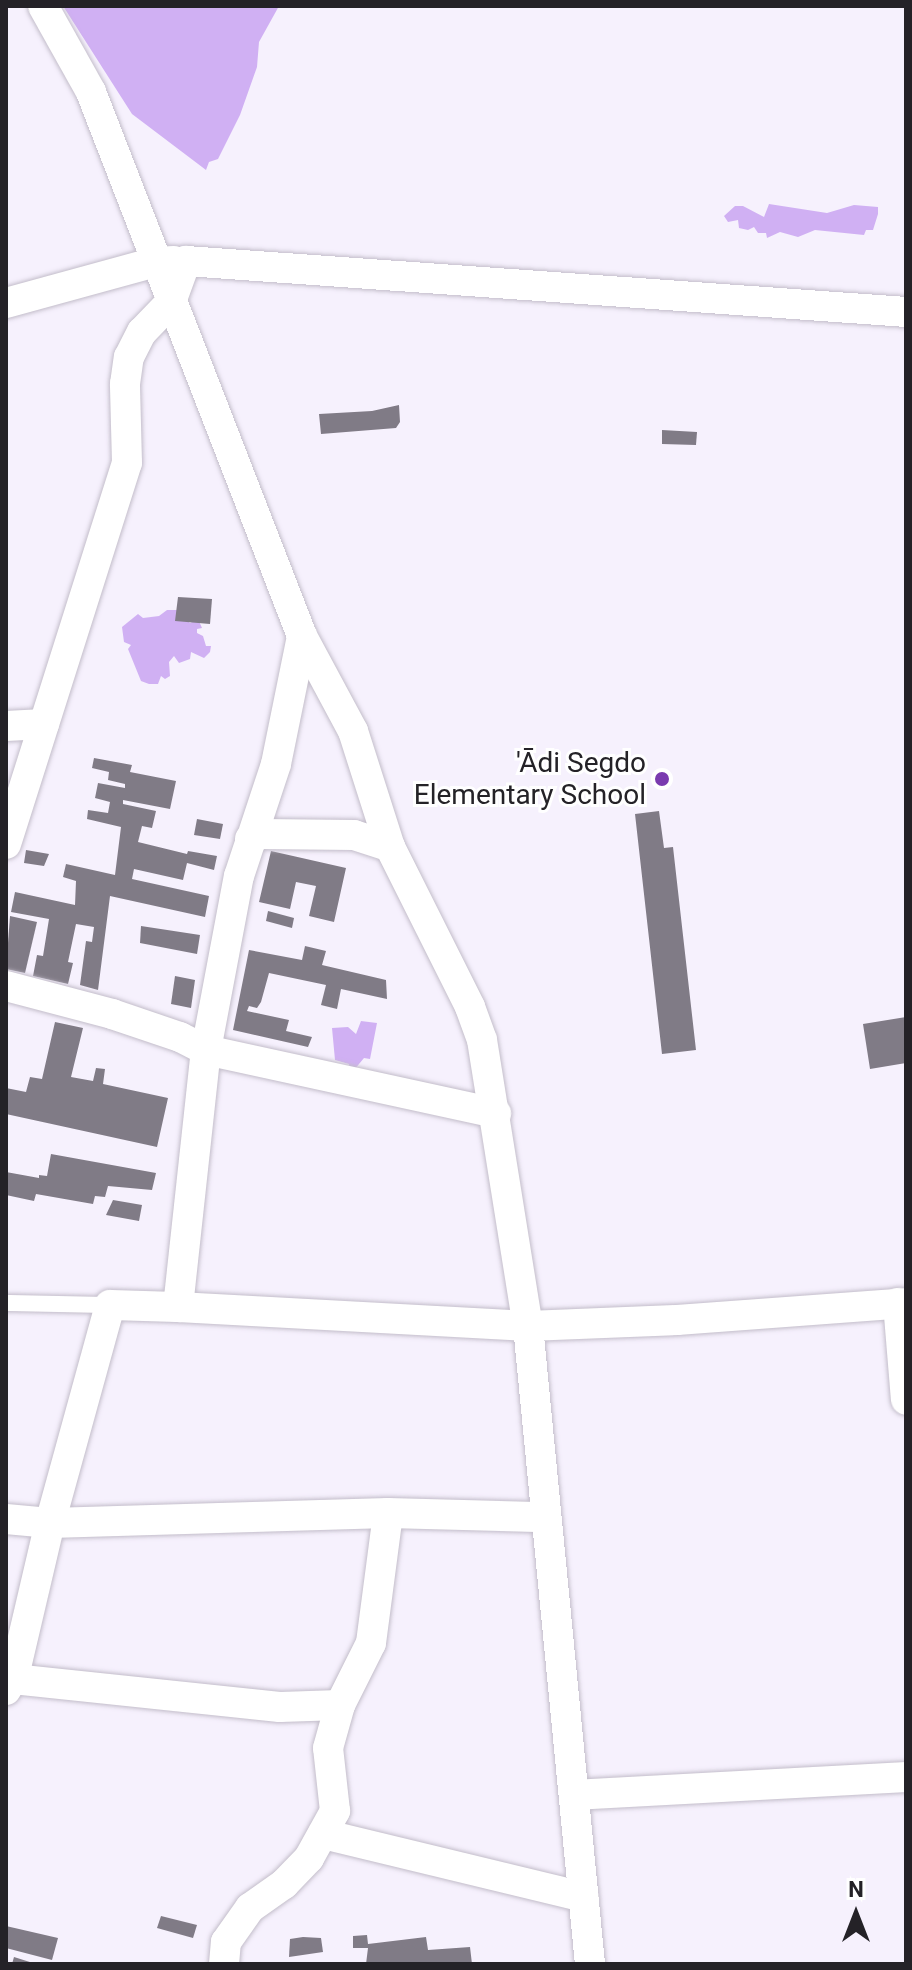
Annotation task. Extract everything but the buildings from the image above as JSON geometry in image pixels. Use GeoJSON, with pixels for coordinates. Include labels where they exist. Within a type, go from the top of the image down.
{"type":"FeatureCollection","features":[{"type":"Feature","properties":{"kind":"street"},"geometry":{"type":"LineString","coordinates":[[43,6],[91,92],[302,636],[353,731],[390,847],[470,1007],[482,1040],[528,1326],[590,1964]]}},
{"type":"Feature","properties":{"kind":"street"},"geometry":{"type":"LineString","coordinates":[[6,844],[127,463],[125,384],[129,357],[142,332],[171,302],[186,261]]}},
{"type":"Feature","properties":{"kind":"street"},"geometry":{"type":"LineString","coordinates":[[6,303],[156,262],[186,261],[906,312]]}},
{"type":"Feature","properties":{"kind":"street"},"geometry":{"type":"LineString","coordinates":[[178,1307],[206,1050],[239,876],[276,764],[302,636]]}},
{"type":"Feature","properties":{"kind":"street"},"geometry":{"type":"LineString","coordinates":[[6,726],[44,724]]}},
{"type":"Feature","properties":{"kind":"street"},"geometry":{"type":"LineString","coordinates":[[250,839],[261,834],[354,835],[390,847]]}},
{"type":"Feature","properties":{"kind":"street"},"geometry":{"type":"LineString","coordinates":[[6,986],[112,1014],[206,1050],[496,1113]]}},
{"type":"Feature","properties":{"kind":"street"},"geometry":{"type":"LineString","coordinates":[[340,1705],[280,1707],[10,1684],[110,1305],[528,1326],[677,1320],[902,1303],[906,1400]]}},
{"type":"Feature","properties":{"kind":"street"},"geometry":{"type":"LineString","coordinates":[[6,1519],[50,1523],[388,1513],[546,1517]]}},
{"type":"Feature","properties":{"kind":"street"},"geometry":{"type":"LineString","coordinates":[[219,1957],[250,1908],[284,1884],[309,1858],[335,1811],[328,1748],[340,1705],[371,1643],[388,1513]]}},
{"type":"Feature","properties":{"kind":"street"},"geometry":{"type":"LineString","coordinates":[[574,1795],[906,1777]]}},
{"type":"Feature","properties":{"kind":"street"},"geometry":{"type":"LineString","coordinates":[[323,1834],[584,1897]]}},
{"type":"Feature","properties":{"kind":"lane"},"geometry":{"type":"LineString","coordinates":[[6,1303],[110,1305]]}},
{"type":"Feature","properties":{"kind":"shaded area"},"geometry":{"type":"Polygon","coordinates":[[[63,6],[279,6],[259,42],[257,67],[240,115],[218,159],[209,162],[206,170],[132,114],[63,6]]]}},
{"type":"Feature","properties":{"kind":"shaded area"},"geometry":{"type":"Polygon","coordinates":[[[769,204],[827,213],[854,205],[878,207],[878,214],[873,230],[866,230],[864,235],[815,230],[798,237],[780,232],[767,238],[766,233],[758,233],[754,227],[748,230],[739,228],[738,220],[728,222],[724,216],[735,206],[743,206],[764,217],[769,204]]]}},
{"type":"Feature","properties":{"kind":"shaded area"},"geometry":{"type":"Polygon","coordinates":[[[167,610],[177,610],[190,623],[198,619],[202,628],[197,629],[197,633],[203,636],[206,646],[211,646],[210,652],[204,658],[191,652],[190,659],[179,663],[174,656],[169,662],[170,676],[165,679],[161,676],[158,684],[149,684],[141,681],[128,649],[131,645],[124,642],[122,627],[138,614],[143,618],[159,616],[167,610]]]}},
{"type":"Feature","properties":{"kind":"shaded area"},"geometry":{"type":"Polygon","coordinates":[[[361,1021],[377,1023],[370,1059],[364,1058],[354,1070],[350,1070],[349,1064],[335,1060],[332,1028],[348,1027],[356,1034],[361,1021]]]}},
{"type":"Feature","properties":{"kind":"place","name":"'Ādi Segdo Elementary School"},"geometry":{"type":"Point","coordinates":[662,779]}}]}
